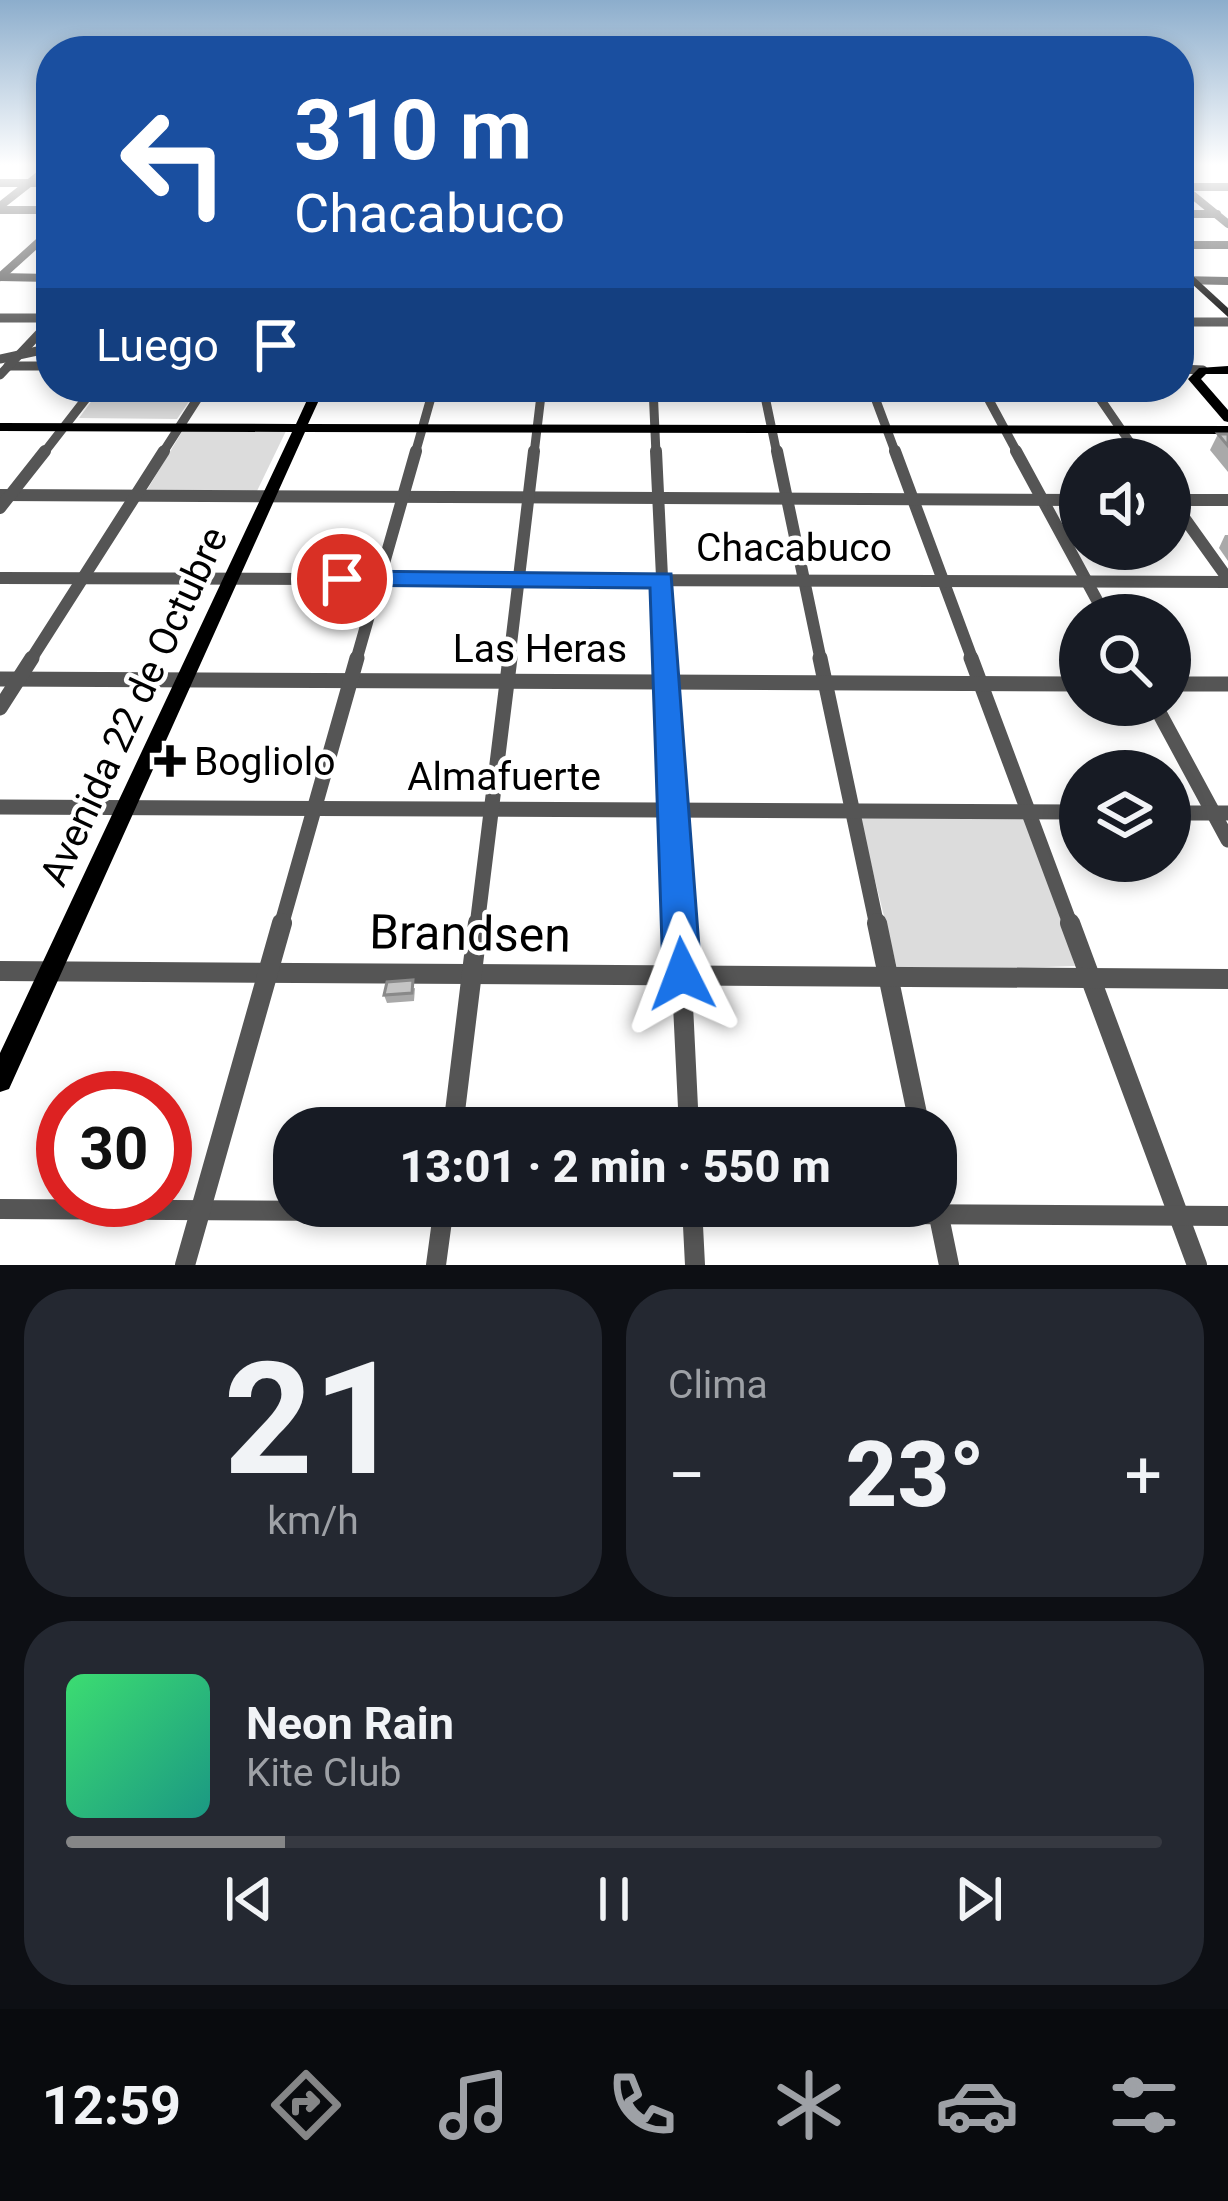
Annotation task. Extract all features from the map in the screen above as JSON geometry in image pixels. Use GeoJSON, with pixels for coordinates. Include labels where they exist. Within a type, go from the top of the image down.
{"type":"FeatureCollection","features":[{"type":"Feature","properties":{"kind":"main road"},"geometry":{"type":"LineString","coordinates":[[1194,276],[1228,314]]}},
{"type":"Feature","properties":{"kind":"main road"},"geometry":{"type":"LineString","coordinates":[[1194,370],[1228,370]]}},
{"type":"Feature","properties":{"kind":"main road"},"geometry":{"type":"LineString","coordinates":[[1194,378],[1228,424]]}},
{"type":"Feature","properties":{"kind":"main road","name":"Avenida 22 de Octubre"},"geometry":{"type":"LineString","coordinates":[[0,1080],[313,402]]}},
{"type":"Feature","properties":{"kind":"main road"},"geometry":{"type":"LineString","coordinates":[[0,424],[1228,424]]}},
{"type":"Feature","properties":{"kind":"street"},"geometry":{"type":"LineString","coordinates":[[1194,245],[1228,245]]}},
{"type":"Feature","properties":{"kind":"street"},"geometry":{"type":"LineString","coordinates":[[0,277],[36,249]]}},
{"type":"Feature","properties":{"kind":"street"},"geometry":{"type":"LineString","coordinates":[[0,277],[36,278]]}},
{"type":"Feature","properties":{"kind":"street"},"geometry":{"type":"LineString","coordinates":[[1194,280],[1228,281]]}},
{"type":"Feature","properties":{"kind":"street"},"geometry":{"type":"LineString","coordinates":[[1194,320],[1228,314]]}},
{"type":"Feature","properties":{"kind":"street"},"geometry":{"type":"LineString","coordinates":[[0,318],[36,319]]}},
{"type":"Feature","properties":{"kind":"street"},"geometry":{"type":"LineString","coordinates":[[2,367],[36,336]]}},
{"type":"Feature","properties":{"kind":"street"},"geometry":{"type":"LineString","coordinates":[[18,355],[36,351]]}},
{"type":"Feature","properties":{"kind":"street"},"geometry":{"type":"LineString","coordinates":[[2,367],[36,366]]}},
{"type":"Feature","properties":{"kind":"street"},"geometry":{"type":"LineString","coordinates":[[0,508],[5,495],[84,402]]}},
{"type":"Feature","properties":{"kind":"street"},"geometry":{"type":"LineString","coordinates":[[0,708],[195,402]]}},
{"type":"Feature","properties":{"kind":"street"},"geometry":{"type":"LineString","coordinates":[[185,1265],[430,402]]}},
{"type":"Feature","properties":{"kind":"street"},"geometry":{"type":"LineString","coordinates":[[456,1107],[540,402]]}},
{"type":"Feature","properties":{"kind":"street"},"geometry":{"type":"LineString","coordinates":[[653,402],[688,1107]]}},
{"type":"Feature","properties":{"kind":"street"},"geometry":{"type":"LineString","coordinates":[[766,402],[916,1107]]}},
{"type":"Feature","properties":{"kind":"street"},"geometry":{"type":"LineString","coordinates":[[877,402],[1197,1265]]}},
{"type":"Feature","properties":{"kind":"street"},"geometry":{"type":"LineString","coordinates":[[990,402],[1093,594]]}},
{"type":"Feature","properties":{"kind":"street"},"geometry":{"type":"LineString","coordinates":[[1102,402],[1127,438]]}},
{"type":"Feature","properties":{"kind":"street"},"geometry":{"type":"LineString","coordinates":[[5,495],[1059,500]]}},
{"type":"Feature","properties":{"kind":"street"},"geometry":{"type":"LineString","coordinates":[[1191,499],[1228,500]]}},
{"type":"Feature","properties":{"kind":"street"},"geometry":{"type":"LineString","coordinates":[[1191,528],[1228,581]]}},
{"type":"Feature","properties":{"kind":"street","name":"Chacabuco"},"geometry":{"type":"LineString","coordinates":[[0,578],[1228,581]]}},
{"type":"Feature","properties":{"kind":"street","name":"Las Heras"},"geometry":{"type":"LineString","coordinates":[[0,679],[1059,684]]}},
{"type":"Feature","properties":{"kind":"street"},"geometry":{"type":"LineString","coordinates":[[1191,684],[1228,684]]}},
{"type":"Feature","properties":{"kind":"street"},"geometry":{"type":"LineString","coordinates":[[1168,726],[1221,813],[1228,840]]}},
{"type":"Feature","properties":{"kind":"street","name":"Almafuerte"},"geometry":{"type":"LineString","coordinates":[[0,807],[1059,812]]}},
{"type":"Feature","properties":{"kind":"street","name":"Brandsen"},"geometry":{"type":"LineString","coordinates":[[0,971],[472,970],[1228,979]]}},
{"type":"Feature","properties":{"kind":"street"},"geometry":{"type":"LineString","coordinates":[[0,1209],[273,1209]]}},
{"type":"Feature","properties":{"kind":"street"},"geometry":{"type":"LineString","coordinates":[[957,1209],[1228,1216]]}},
{"type":"Feature","properties":{"kind":"street"},"geometry":{"type":"LineString","coordinates":[[436,1265],[441,1227]]}},
{"type":"Feature","properties":{"kind":"street"},"geometry":{"type":"LineString","coordinates":[[693,1227],[695,1265]]}},
{"type":"Feature","properties":{"kind":"street"},"geometry":{"type":"LineString","coordinates":[[941,1227],[950,1265]]}},
{"type":"Feature","properties":{"kind":"shaded area"},"geometry":{"type":"Polygon","coordinates":[[[91,402],[189,402],[177,419],[79,418],[91,402]]]}},
{"type":"Feature","properties":{"kind":"shaded area"},"geometry":{"type":"Polygon","coordinates":[[[183,430],[286,431],[257,491],[147,490],[183,430]]]}},
{"type":"Feature","properties":{"kind":"shaded area"},"geometry":{"type":"Polygon","coordinates":[[[859,816],[1030,816],[1075,966],[898,972],[859,816]]]}},
{"type":"Feature","properties":{"kind":"building"},"geometry":{"type":"Polygon","coordinates":[[[413,980],[412,993],[384,995],[387,982],[413,980]]]}},
{"type":"Feature","properties":{"kind":"place","name":"Bogliolo"},"geometry":{"type":"Point","coordinates":[170,761]}},
{"type":"Feature","properties":{"kind":"route"},"geometry":{"type":"LineString","coordinates":[[342,579],[662,580],[682,974]]}}]}
